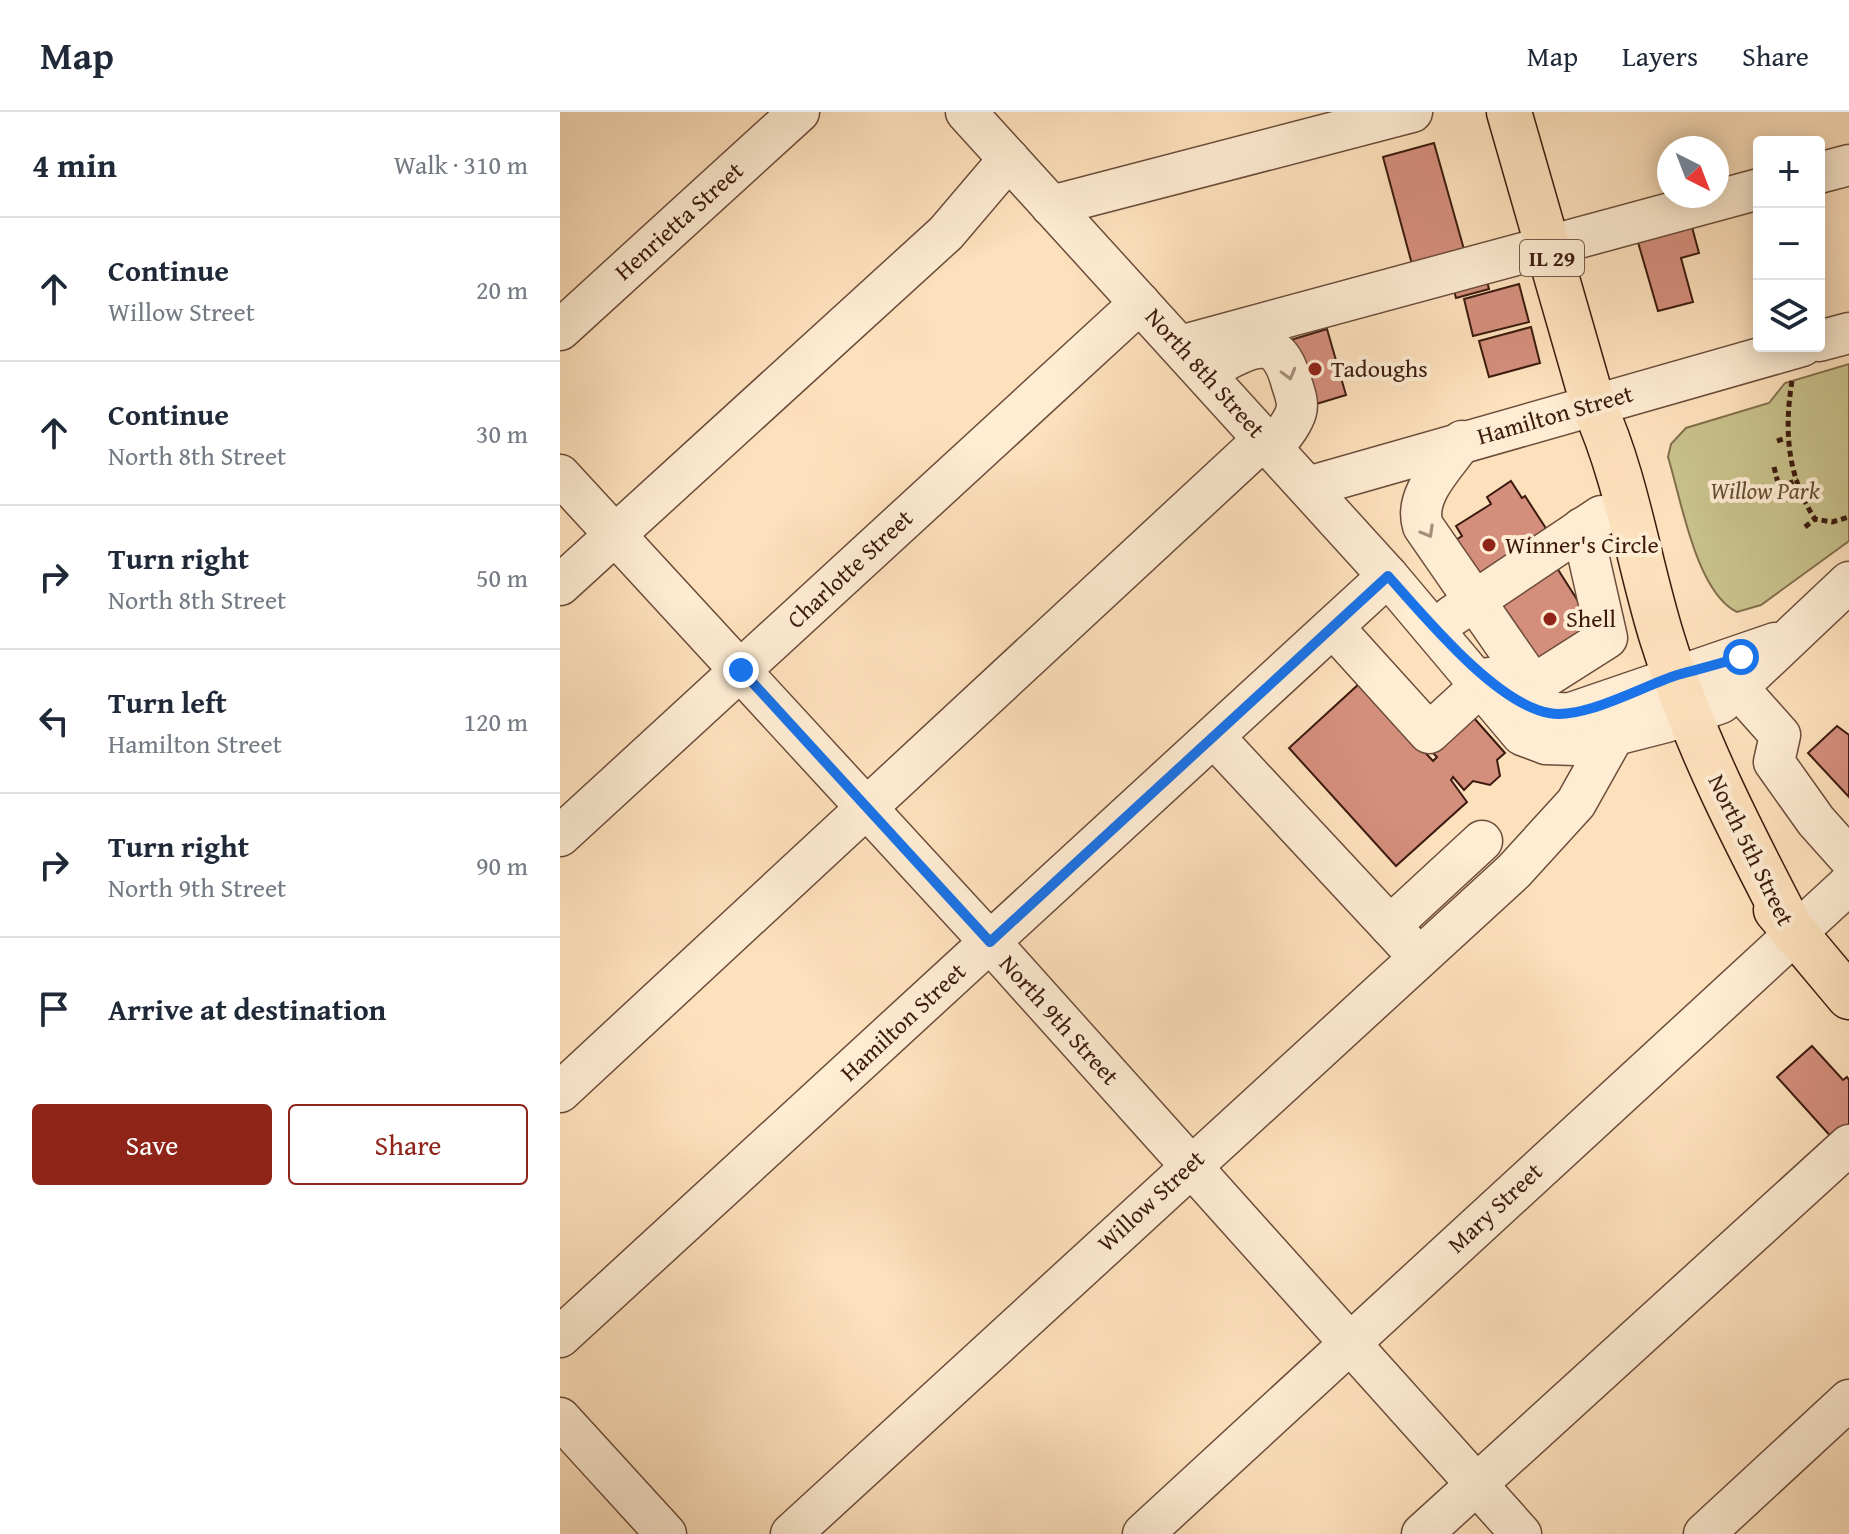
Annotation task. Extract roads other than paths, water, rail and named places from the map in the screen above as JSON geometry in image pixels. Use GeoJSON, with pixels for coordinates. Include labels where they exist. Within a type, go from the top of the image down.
{"type":"FeatureCollection","features":[{"type":"Feature","properties":{"kind":"main road","name":"North 5th Street"},"geometry":{"type":"LineString","coordinates":[[1509,112],[1593,404],[1608,437],[1605,513],[1630,611],[1670,699],[1681,758],[1729,843],[1794,934]]}},
{"type":"Feature","properties":{"kind":"main road","name":"IL 29"},"geometry":{"type":"LineString","coordinates":[[1794,934],[1849,997]]}},
{"type":"Feature","properties":{"kind":"street","name":"Henrietta Street"},"geometry":{"type":"LineString","coordinates":[[560,330],[799,112]]}},
{"type":"Feature","properties":{"kind":"street","name":"North 8th Street"},"geometry":{"type":"LineString","coordinates":[[966,112],[1485,682],[1513,727],[1532,739]]}},
{"type":"Feature","properties":{"kind":"street"},"geometry":{"type":"LineString","coordinates":[[1051,206],[1412,112]]}},
{"type":"Feature","properties":{"kind":"street"},"geometry":{"type":"LineString","coordinates":[[560,585],[946,233],[1009,159]]}},
{"type":"Feature","properties":{"kind":"street"},"geometry":{"type":"LineString","coordinates":[[1825,171],[1849,165]]}},
{"type":"Feature","properties":{"kind":"street"},"geometry":{"type":"LineString","coordinates":[[1192,360],[1549,245],[1753,191]]}},
{"type":"Feature","properties":{"kind":"street","name":"Charlotte Street"},"geometry":{"type":"LineString","coordinates":[[560,836],[1140,303]]}},
{"type":"Feature","properties":{"kind":"street"},"geometry":{"type":"LineString","coordinates":[[1825,339],[1849,333]]}},
{"type":"Feature","properties":{"kind":"street"},"geometry":{"type":"LineString","coordinates":[[560,1092],[866,807],[1269,444],[1295,415],[1297,405],[1285,358],[1276,350],[1259,349],[1192,360]]}},
{"type":"Feature","properties":{"kind":"street","name":"Hamilton Street"},"geometry":{"type":"LineString","coordinates":[[1308,487],[1593,404],[1797,361]]}},
{"type":"Feature","properties":{"kind":"street"},"geometry":{"type":"LineString","coordinates":[[1462,441],[1429,487],[1419,514],[1423,526],[1533,685],[1607,638],[1630,611]]}},
{"type":"Feature","properties":{"kind":"street","name":"North 9th Street"},"geometry":{"type":"LineString","coordinates":[[560,475],[990,942],[1521,1534]]}},
{"type":"Feature","properties":{"kind":"street"},"geometry":{"type":"LineString","coordinates":[[1438,632],[1474,601],[1605,513]]}},
{"type":"Feature","properties":{"kind":"street","name":"Hamilton Street"},"geometry":{"type":"LineString","coordinates":[[560,1337],[1388,576]]}},
{"type":"Feature","properties":{"kind":"street"},"geometry":{"type":"LineString","coordinates":[[1670,699],[1721,703],[1849,582]]}},
{"type":"Feature","properties":{"kind":"street"},"geometry":{"type":"LineString","coordinates":[[1333,627],[1429,733],[1485,682]]}},
{"type":"Feature","properties":{"kind":"street"},"geometry":{"type":"LineString","coordinates":[[1532,739],[1560,746],[1613,737],[1670,699],[1796,630]]}},
{"type":"Feature","properties":{"kind":"street","name":"North 8th Street"},"geometry":{"type":"LineString","coordinates":[[1485,682],[1516,700],[1550,714],[1670,699]]}},
{"type":"Feature","properties":{"kind":"street"},"geometry":{"type":"LineString","coordinates":[[1738,688],[1780,735],[1774,762],[1816,821],[1849,858]]}},
{"type":"Feature","properties":{"kind":"street"},"geometry":{"type":"LineString","coordinates":[[1214,737],[1419,957]]}},
{"type":"Feature","properties":{"kind":"street","name":"Willow Street"},"geometry":{"type":"LineString","coordinates":[[791,1534],[1514,871],[1576,803],[1613,737]]}},
{"type":"Feature","properties":{"kind":"street","name":"Willow Street"},"geometry":{"type":"LineString","coordinates":[[1514,871],[1549,824],[1559,797],[1555,762],[1532,739]]}},
{"type":"Feature","properties":{"kind":"street"},"geometry":{"type":"LineString","coordinates":[[1390,926],[1482,841]]}},
{"type":"Feature","properties":{"kind":"street","name":"Mary Street"},"geometry":{"type":"LineString","coordinates":[[1143,1534],[1849,884]]}},
{"type":"Feature","properties":{"kind":"street"},"geometry":{"type":"LineString","coordinates":[[1422,1534],[1849,1145]]}},
{"type":"Feature","properties":{"kind":"street"},"geometry":{"type":"LineString","coordinates":[[1704,1534],[1849,1400]]}},
{"type":"Feature","properties":{"kind":"street"},"geometry":{"type":"LineString","coordinates":[[560,1418],[666,1534]]}},
{"type":"Feature","properties":{"kind":"place","name":"Tadoughs"},"geometry":{"type":"Point","coordinates":[1315,369]}},
{"type":"Feature","properties":{"kind":"place","name":"Winner's Circle"},"geometry":{"type":"Point","coordinates":[1489,545]}},
{"type":"Feature","properties":{"kind":"place","name":"Shell"},"geometry":{"type":"Point","coordinates":[1550,619]}},
{"type":"Feature","properties":{"kind":"park label","name":"Willow Park"},"geometry":{"type":"Point","coordinates":[1765,491]}}]}
